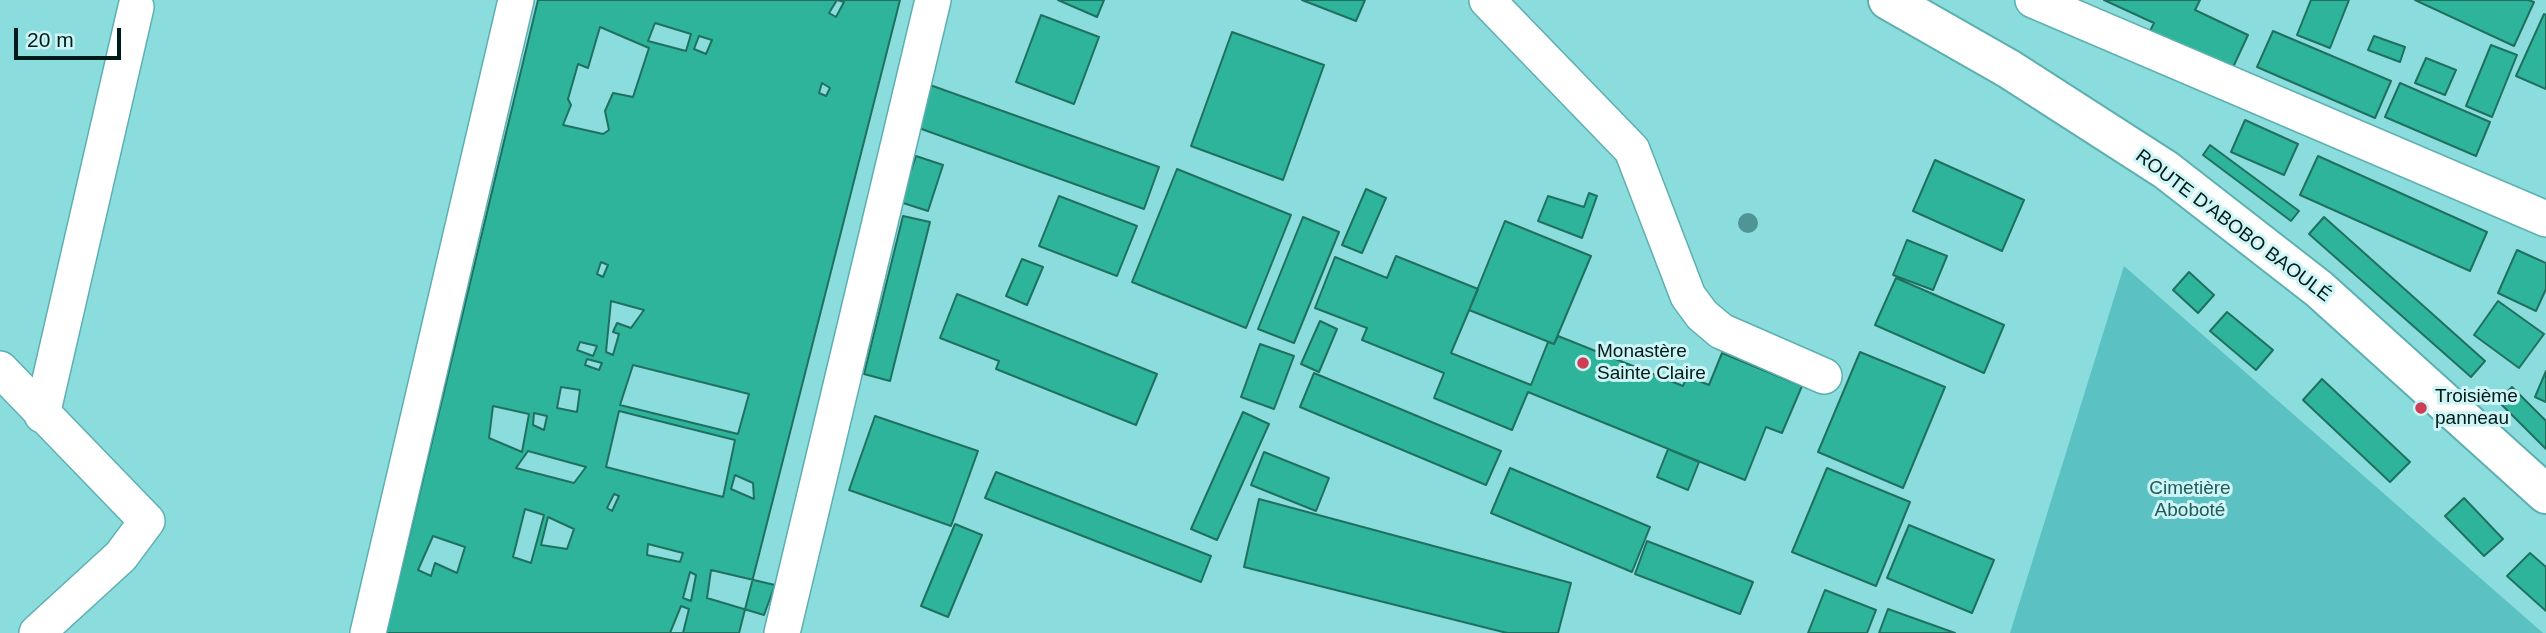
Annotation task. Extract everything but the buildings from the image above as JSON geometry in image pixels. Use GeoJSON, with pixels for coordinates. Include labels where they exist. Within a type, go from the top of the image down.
{"type":"FeatureCollection","features":[{"type":"Feature","properties":{"kind":"main road","name":"ROUTE D'ABOBO BAOULÉ"},"geometry":{"type":"LineString","coordinates":[[1888,0],[2009,69],[2166,170],[2319,289],[2546,494]]}},
{"type":"Feature","properties":{"kind":"street"},"geometry":{"type":"LineString","coordinates":[[368,633],[516,0]]}},
{"type":"Feature","properties":{"kind":"street"},"geometry":{"type":"LineString","coordinates":[[782,633],[933,0]]}},
{"type":"Feature","properties":{"kind":"street"},"geometry":{"type":"LineString","coordinates":[[1487,0],[1632,150],[1688,296],[1702,315],[1721,331],[1824,376]]}},
{"type":"Feature","properties":{"kind":"street"},"geometry":{"type":"LineString","coordinates":[[2034,0],[2546,219]]}},
{"type":"Feature","properties":{"kind":"street"},"geometry":{"type":"LineString","coordinates":[[42,415],[136,7]]}},
{"type":"Feature","properties":{"kind":"street"},"geometry":{"type":"LineString","coordinates":[[0,369],[147,521],[121,556],[37,633]]}},
{"type":"Feature","properties":{"kind":"green space","name":"Cimetière Aboboté"},"geometry":{"type":"Polygon","coordinates":[[[2124,266],[2543,633],[2010,633],[2124,266]]]}},
{"type":"Feature","properties":{"kind":"place","name":"Monastère Sainte Claire"},"geometry":{"type":"Point","coordinates":[1583,363]}},
{"type":"Feature","properties":{"kind":"place","name":"Troisième panneau"},"geometry":{"type":"Point","coordinates":[2421,408]}}]}
